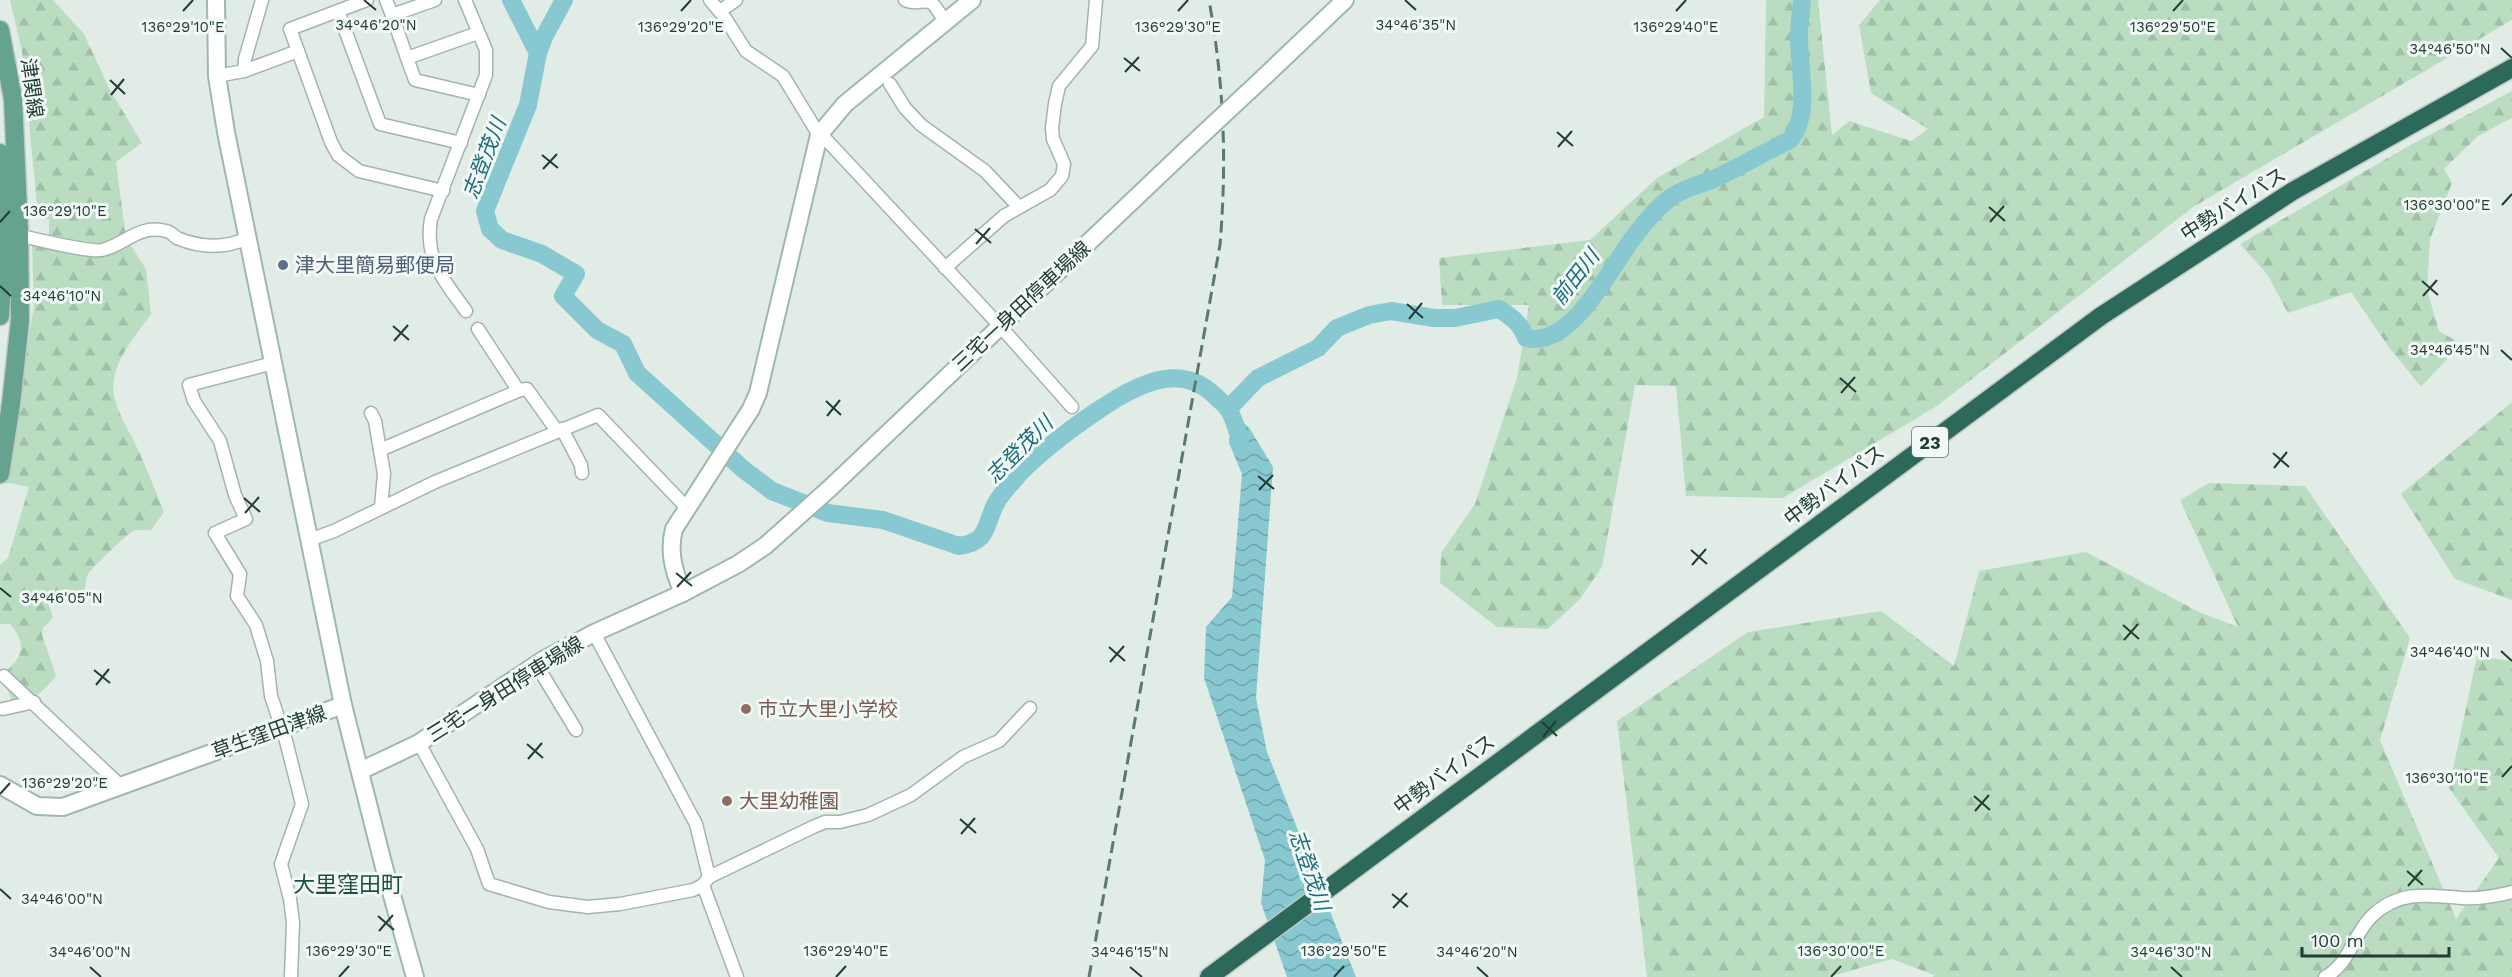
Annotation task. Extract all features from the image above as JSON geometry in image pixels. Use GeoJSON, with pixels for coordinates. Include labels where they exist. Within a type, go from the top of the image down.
{"type":"FeatureCollection","features":[{"type":"Feature","properties":{"kind":"highway","name":"中勢バイパス"},"geometry":{"type":"LineString","coordinates":[[1209,977],[2101,316],[2293,191],[2512,68]]}},
{"type":"Feature","properties":{"kind":"main road"},"geometry":{"type":"LineString","coordinates":[[216,0],[217,76],[273,363],[344,705]]}},
{"type":"Feature","properties":{"kind":"main road"},"geometry":{"type":"LineString","coordinates":[[683,593],[673,571],[671,540],[674,529],[751,410],[764,375],[819,134],[845,104],[972,0]]}},
{"type":"Feature","properties":{"kind":"main road","name":"三宅一身田停車場線"},"geometry":{"type":"LineString","coordinates":[[360,771],[419,743],[536,664],[594,633],[683,593],[738,564],[765,546],[829,489],[1345,0]]}},
{"type":"Feature","properties":{"kind":"main road","name":"津関線"},"geometry":{"type":"LineString","coordinates":[[0,30],[13,99],[8,233],[0,316]]}},
{"type":"Feature","properties":{"kind":"main road","name":"津関線"},"geometry":{"type":"LineString","coordinates":[[0,153],[20,320],[11,404],[0,474]]}},
{"type":"Feature","properties":{"kind":"main road","name":"草生窪田津線"},"geometry":{"type":"LineString","coordinates":[[0,785],[37,806],[63,807],[344,705],[384,867],[415,977]]}},
{"type":"Feature","properties":{"kind":"street"},"geometry":{"type":"LineString","coordinates":[[244,71],[245,59],[262,0]]}},
{"type":"Feature","properties":{"kind":"street"},"geometry":{"type":"LineString","coordinates":[[367,0],[290,29],[331,142],[343,160],[364,173],[443,191]]}},
{"type":"Feature","properties":{"kind":"street"},"geometry":{"type":"LineString","coordinates":[[386,0],[415,80],[479,95]]}},
{"type":"Feature","properties":{"kind":"street"},"geometry":{"type":"LineString","coordinates":[[392,15],[435,0]]}},
{"type":"Feature","properties":{"kind":"street"},"geometry":{"type":"LineString","coordinates":[[465,0],[488,58],[486,75],[431,219],[429,239],[430,254],[439,273],[466,311]]}},
{"type":"Feature","properties":{"kind":"street"},"geometry":{"type":"LineString","coordinates":[[710,0],[720,11],[746,51],[783,76],[819,134],[1000,326],[1072,407]]}},
{"type":"Feature","properties":{"kind":"street"},"geometry":{"type":"LineString","coordinates":[[720,11],[736,0]]}},
{"type":"Feature","properties":{"kind":"street"},"geometry":{"type":"LineString","coordinates":[[905,0],[911,3],[927,0],[931,2],[945,22]]}},
{"type":"Feature","properties":{"kind":"street"},"geometry":{"type":"LineString","coordinates":[[945,268],[1018,206],[1050,190],[1064,172],[1063,159],[1053,139],[1055,104],[1059,86],[1092,46],[1096,0]]}},
{"type":"Feature","properties":{"kind":"street"},"geometry":{"type":"LineString","coordinates":[[338,11],[380,124],[461,143]]}},
{"type":"Feature","properties":{"kind":"street"},"geometry":{"type":"LineString","coordinates":[[407,58],[478,33]]}},
{"type":"Feature","properties":{"kind":"street"},"geometry":{"type":"LineString","coordinates":[[217,76],[244,71],[298,51]]}},
{"type":"Feature","properties":{"kind":"street"},"geometry":{"type":"LineString","coordinates":[[890,84],[921,125],[986,171],[1018,206]]}},
{"type":"Feature","properties":{"kind":"street"},"geometry":{"type":"LineString","coordinates":[[8,233],[100,251],[117,244],[133,233],[147,231],[167,231],[199,246],[211,247],[248,238]]}},
{"type":"Feature","properties":{"kind":"street"},"geometry":{"type":"LineString","coordinates":[[478,329],[520,390]]}},
{"type":"Feature","properties":{"kind":"street"},"geometry":{"type":"LineString","coordinates":[[273,363],[189,385],[194,401],[220,441],[235,495],[246,519],[214,533],[240,574],[237,596],[256,625],[267,661],[272,696],[302,804],[280,864],[290,899],[293,923],[291,977]]}},
{"type":"Feature","properties":{"kind":"street"},"geometry":{"type":"LineString","coordinates":[[380,450],[527,389],[560,430],[581,465],[582,473]]}},
{"type":"Feature","properties":{"kind":"street"},"geometry":{"type":"LineString","coordinates":[[371,413],[375,421],[384,474],[381,507]]}},
{"type":"Feature","properties":{"kind":"street"},"geometry":{"type":"LineString","coordinates":[[309,540],[598,415],[687,508]]}},
{"type":"Feature","properties":{"kind":"street"},"geometry":{"type":"LineString","coordinates":[[594,633],[696,824],[706,881],[737,977]]}},
{"type":"Feature","properties":{"kind":"street"},"geometry":{"type":"LineString","coordinates":[[536,664],[576,730]]}},
{"type":"Feature","properties":{"kind":"street"},"geometry":{"type":"LineString","coordinates":[[4,676],[122,787]]}},
{"type":"Feature","properties":{"kind":"street"},"geometry":{"type":"LineString","coordinates":[[3,710],[33,702]]}},
{"type":"Feature","properties":{"kind":"street"},"geometry":{"type":"LineString","coordinates":[[419,743],[477,849],[487,882],[549,902],[588,907],[670,896],[706,881],[820,824],[848,821],[903,799],[963,758],[999,741],[1030,708]]}},
{"type":"Feature","properties":{"kind":"street"},"geometry":{"type":"LineString","coordinates":[[2325,977],[2337,973],[2371,917],[2398,898],[2430,894],[2477,898],[2512,892]]}},
{"type":"Feature","properties":{"kind":"green space"},"geometry":{"type":"Polygon","coordinates":[[[10,0],[53,0],[84,34],[110,90],[142,143],[116,162],[126,238],[146,269],[151,314],[129,344],[120,361],[116,369],[113,388],[117,407],[164,512],[151,530],[133,531],[96,565],[88,574],[84,591],[78,600],[65,591],[51,597],[49,605],[53,618],[43,628],[42,635],[56,676],[32,698],[14,704],[7,689],[0,682],[0,676],[14,664],[21,646],[20,639],[10,624],[0,624],[0,565],[8,558],[29,487],[4,482],[34,306],[32,244],[49,234],[49,220],[38,216],[22,51],[10,0]]]}},
{"type":"Feature","properties":{"kind":"green space"},"geometry":{"type":"Polygon","coordinates":[[[1766,0],[1818,0],[1832,135],[1849,121],[1911,141],[1928,129],[1871,93],[1859,25],[1880,0],[2512,0],[2512,20],[2193,207],[1937,406],[1783,498],[1686,496],[1676,386],[1635,385],[1602,567],[1580,599],[1548,629],[1497,627],[1440,583],[1441,553],[1475,504],[1517,378],[1529,305],[1442,305],[1439,258],[1590,240],[1657,178],[1764,117],[1766,0]]]}},
{"type":"Feature","properties":{"kind":"green space"},"geometry":{"type":"Polygon","coordinates":[[[2512,91],[2512,118],[2478,136],[2444,169],[2452,183],[2430,239],[2427,290],[2439,331],[2461,344],[2421,387],[2388,346],[2351,292],[2288,313],[2267,274],[2240,244],[2405,148],[2512,91]]]}},
{"type":"Feature","properties":{"kind":"green space"},"geometry":{"type":"Polygon","coordinates":[[[2512,402],[2512,600],[2455,579],[2401,494],[2512,402]]]}},
{"type":"Feature","properties":{"kind":"green space"},"geometry":{"type":"Polygon","coordinates":[[[2209,483],[2305,486],[2410,638],[2380,740],[2456,919],[2499,858],[2449,788],[2477,656],[2512,661],[2512,977],[1933,977],[1934,975],[1892,959],[1828,977],[1647,977],[1617,721],[1748,632],[1881,611],[1954,666],[1979,571],[2086,552],[2199,612],[2238,627],[2180,500],[2209,483]]]}},
{"type":"Feature","properties":{"kind":"water"},"geometry":{"type":"Polygon","coordinates":[[[1232,411],[1250,429],[1273,467],[1256,698],[1267,752],[1356,977],[1287,977],[1261,903],[1265,860],[1204,678],[1206,627],[1232,597],[1242,474],[1229,443],[1232,411]]]}},
{"type":"Feature","properties":{"kind":"waterway"},"geometry":{"type":"LineString","coordinates":[[511,0],[538,53]]}},
{"type":"Feature","properties":{"kind":"waterway","name":"志登茂川"},"geometry":{"type":"LineString","coordinates":[[564,0],[538,53],[528,105],[485,211],[490,229],[502,240],[542,254],[576,274],[563,296],[597,330],[623,344],[637,373],[743,469],[772,491],[828,513],[883,520],[959,546],[969,544],[981,537],[1000,497],[1020,473],[1046,449],[1122,395],[1152,382],[1183,379],[1198,384],[1213,394],[1231,413],[1240,440]]}},
{"type":"Feature","properties":{"kind":"waterway","name":"前田川"},"geometry":{"type":"LineString","coordinates":[[1228,409],[1258,378],[1318,348],[1337,328],[1369,315],[1391,311],[1434,318],[1455,318],[1499,309],[1516,321],[1526,338],[1543,338],[1560,331],[1589,302],[1636,234],[1665,202],[1681,191],[1716,178],[1790,140],[1796,130],[1802,105],[1799,38],[1802,0]]}},
{"type":"Feature","properties":{"kind":"railway"},"geometry":{"type":"LineString","coordinates":[[1089,977],[1220,245],[1223,122],[1218,62],[1209,0]]}},
{"type":"Feature","properties":{"kind":"place","name":"津大里簡易郵便局"},"geometry":{"type":"Point","coordinates":[283,265]}},
{"type":"Feature","properties":{"kind":"place","name":"市立大里小学校"},"geometry":{"type":"Point","coordinates":[746,709]}},
{"type":"Feature","properties":{"kind":"place","name":"大里幼稚園"},"geometry":{"type":"Point","coordinates":[727,801]}},
{"type":"Feature","properties":{"kind":"district","name":"大里窪田町"},"geometry":{"type":"Point","coordinates":[348,884]}}]}
